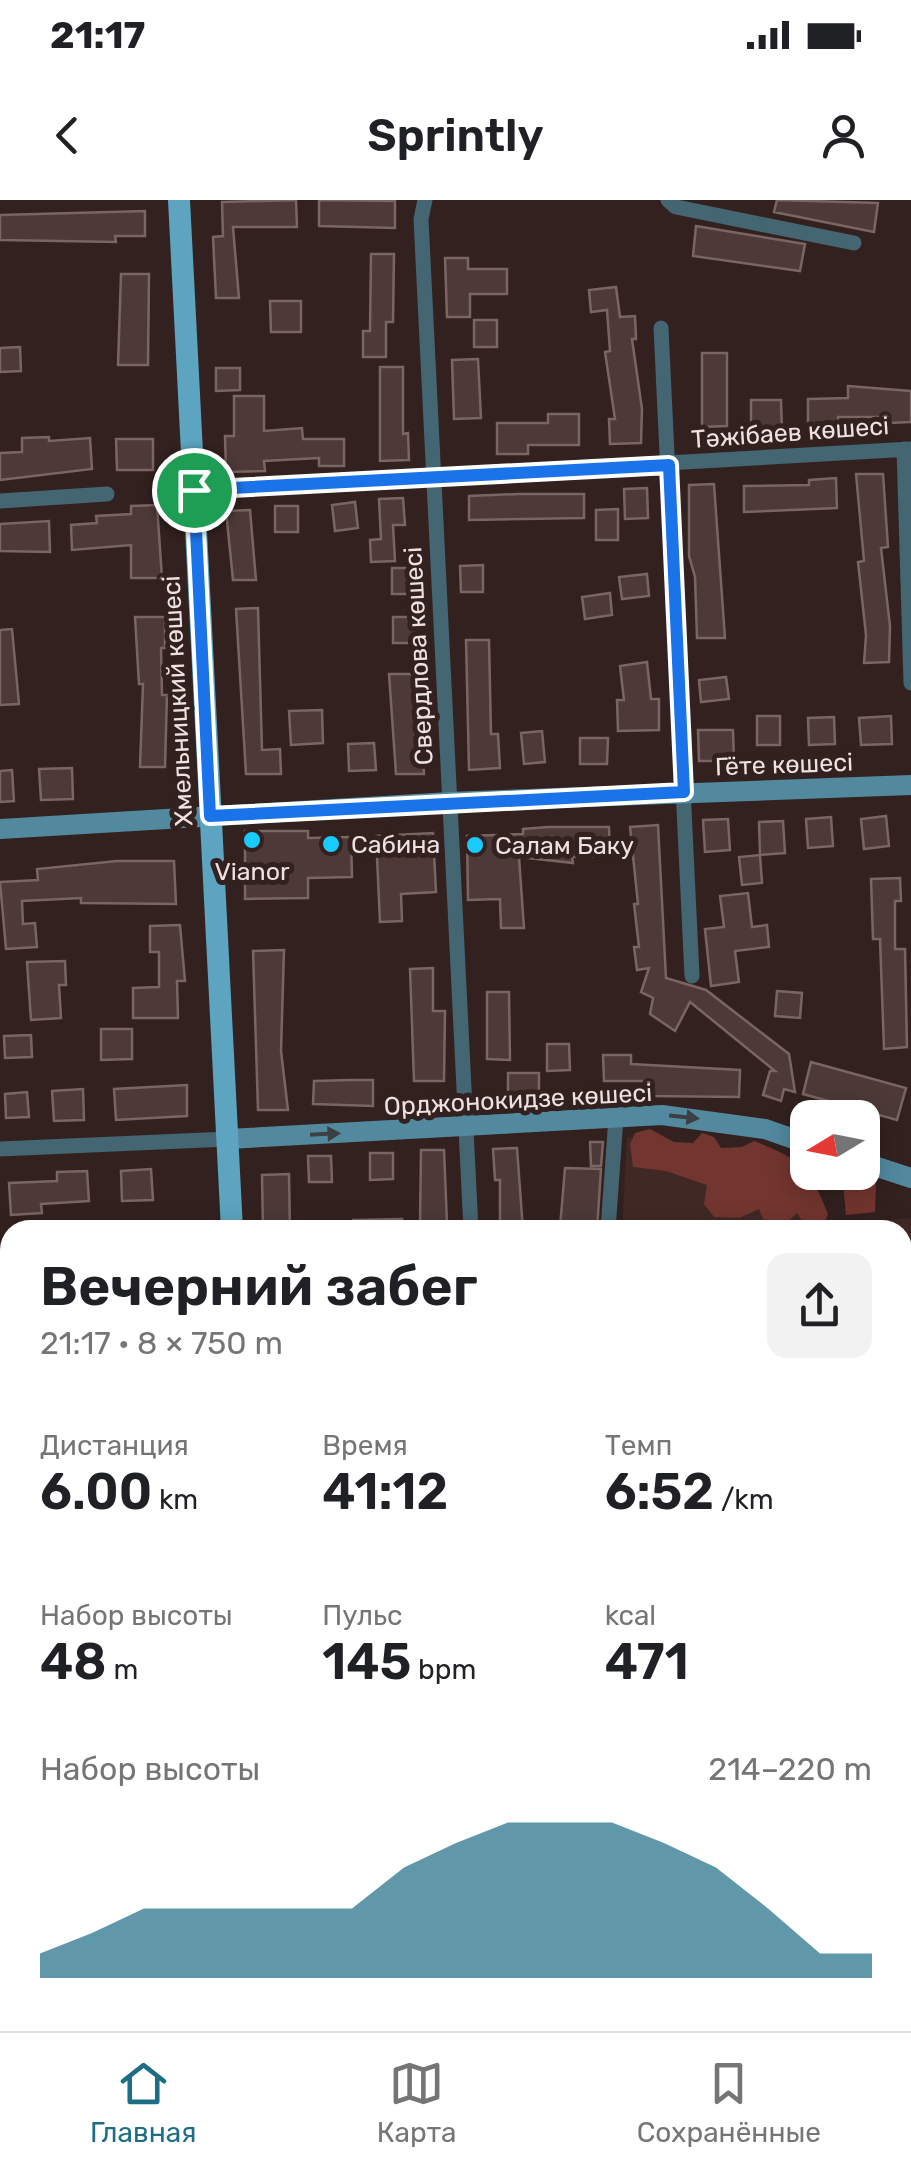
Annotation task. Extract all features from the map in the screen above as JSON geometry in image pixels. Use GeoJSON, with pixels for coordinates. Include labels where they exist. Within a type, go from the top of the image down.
{"type":"FeatureCollection","features":[{"type":"Feature","properties":{"kind":"main road","name":"Хмельницкий көшесі"},"geometry":{"type":"LineString","coordinates":[[179,200],[232,1220]]}},
{"type":"Feature","properties":{"kind":"main road","name":"Гёте көшесі"},"geometry":{"type":"LineString","coordinates":[[0,829],[450,802],[911,785]]}},
{"type":"Feature","properties":{"kind":"main road","name":"Орджонокидзе көшесі"},"geometry":{"type":"LineString","coordinates":[[228,1139],[616,1117],[706,1120],[790,1138]]}},
{"type":"Feature","properties":{"kind":"main road"},"geometry":{"type":"LineString","coordinates":[[880,1165],[910,1171]]}},
{"type":"Feature","properties":{"kind":"street","name":"Свердлова көшесі"},"geometry":{"type":"LineString","coordinates":[[425,200],[421,220],[471,1220]]}},
{"type":"Feature","properties":{"kind":"street"},"geometry":{"type":"LineString","coordinates":[[668,200],[676,206],[854,243]]}},
{"type":"Feature","properties":{"kind":"street"},"geometry":{"type":"LineString","coordinates":[[661,328],[692,976]]}},
{"type":"Feature","properties":{"kind":"street","name":"Тәжібаев көшесі"},"geometry":{"type":"LineString","coordinates":[[194,490],[908,449]]}},
{"type":"Feature","properties":{"kind":"street"},"geometry":{"type":"LineString","coordinates":[[908,449],[911,683]]}},
{"type":"Feature","properties":{"kind":"street"},"geometry":{"type":"LineString","coordinates":[[0,502],[107,494]]}},
{"type":"Feature","properties":{"kind":"street"},"geometry":{"type":"LineString","coordinates":[[609,1220],[616,1117]]}},
{"type":"Feature","properties":{"kind":"street"},"geometry":{"type":"LineString","coordinates":[[0,1148],[228,1139]]}},
{"type":"Feature","properties":{"kind":"shaded area"},"geometry":{"type":"Polygon","coordinates":[[[650,1129],[674,1142],[693,1143],[702,1133],[714,1137],[721,1148],[742,1147],[754,1141],[790,1158],[790,1190],[817,1190],[828,1214],[826,1220],[802,1220],[797,1213],[790,1220],[764,1220],[759,1209],[739,1218],[714,1217],[704,1204],[707,1185],[666,1171],[633,1167],[630,1144],[635,1133],[650,1129]]]}},
{"type":"Feature","properties":{"kind":"shaded area"},"geometry":{"type":"Polygon","coordinates":[[[627,1137],[790,1172],[790,1190],[816,1190],[819,1220],[623,1220],[627,1137]]]}},
{"type":"Feature","properties":{"kind":"shaded area"},"geometry":{"type":"Polygon","coordinates":[[[844,1190],[876,1190],[875,1212],[846,1215],[844,1190]]]}},
{"type":"Feature","properties":{"kind":"building"},"geometry":{"type":"Polygon","coordinates":[[[296,200],[297,227],[233,227],[239,298],[216,298],[213,237],[223,236],[222,202],[296,200]]]}},
{"type":"Feature","properties":{"kind":"building"},"geometry":{"type":"Polygon","coordinates":[[[319,200],[395,201],[395,228],[319,226],[319,200]]]}},
{"type":"Feature","properties":{"kind":"building"},"geometry":{"type":"Polygon","coordinates":[[[777,200],[878,203],[874,232],[774,212],[777,200]]]}},
{"type":"Feature","properties":{"kind":"building"},"geometry":{"type":"Polygon","coordinates":[[[145,211],[145,236],[115,236],[116,242],[0,240],[0,215],[145,211]]]}},
{"type":"Feature","properties":{"kind":"building"},"geometry":{"type":"Polygon","coordinates":[[[696,226],[805,244],[800,271],[693,256],[696,226]]]}},
{"type":"Feature","properties":{"kind":"building"},"geometry":{"type":"Polygon","coordinates":[[[371,254],[394,254],[393,322],[386,322],[386,357],[363,357],[363,331],[370,331],[371,254]]]}},
{"type":"Feature","properties":{"kind":"building"},"geometry":{"type":"Polygon","coordinates":[[[445,258],[468,258],[468,269],[507,269],[507,294],[470,294],[470,317],[447,317],[445,258]]]}},
{"type":"Feature","properties":{"kind":"building"},"geometry":{"type":"Polygon","coordinates":[[[121,274],[149,274],[148,365],[118,365],[121,274]]]}},
{"type":"Feature","properties":{"kind":"building"},"geometry":{"type":"Polygon","coordinates":[[[616,287],[620,317],[635,316],[636,339],[632,339],[642,409],[641,443],[610,444],[609,419],[615,419],[605,352],[610,351],[607,310],[591,312],[589,290],[616,287]]]}},
{"type":"Feature","properties":{"kind":"building"},"geometry":{"type":"Polygon","coordinates":[[[270,301],[301,301],[301,332],[271,332],[270,301]]]}},
{"type":"Feature","properties":{"kind":"building"},"geometry":{"type":"Polygon","coordinates":[[[474,320],[497,320],[497,347],[474,347],[474,320]]]}},
{"type":"Feature","properties":{"kind":"building"},"geometry":{"type":"Polygon","coordinates":[[[20,347],[21,371],[0,372],[0,348],[20,347]]]}},
{"type":"Feature","properties":{"kind":"building"},"geometry":{"type":"Polygon","coordinates":[[[702,353],[727,353],[727,426],[702,427],[702,353]]]}},
{"type":"Feature","properties":{"kind":"building"},"geometry":{"type":"Polygon","coordinates":[[[478,359],[481,418],[454,419],[452,360],[478,359]]]}},
{"type":"Feature","properties":{"kind":"building"},"geometry":{"type":"Polygon","coordinates":[[[380,367],[403,367],[403,434],[408,433],[409,460],[380,461],[380,367]]]}},
{"type":"Feature","properties":{"kind":"building"},"geometry":{"type":"Polygon","coordinates":[[[216,368],[240,368],[240,390],[216,391],[216,368]]]}},
{"type":"Feature","properties":{"kind":"building"},"geometry":{"type":"Polygon","coordinates":[[[848,386],[911,391],[911,422],[890,423],[890,417],[838,417],[838,429],[808,430],[808,399],[848,398],[848,386]]]}},
{"type":"Feature","properties":{"kind":"building"},"geometry":{"type":"Polygon","coordinates":[[[234,396],[264,396],[264,431],[302,428],[303,439],[344,439],[344,466],[319,466],[319,458],[264,461],[265,471],[226,472],[225,436],[234,436],[234,396]]]}},
{"type":"Feature","properties":{"kind":"building"},"geometry":{"type":"Polygon","coordinates":[[[751,400],[781,400],[782,431],[751,431],[751,400]]]}},
{"type":"Feature","properties":{"kind":"building"},"geometry":{"type":"Polygon","coordinates":[[[548,414],[579,414],[579,445],[528,445],[528,454],[497,454],[497,423],[548,423],[548,414]]]}},
{"type":"Feature","properties":{"kind":"building"},"geometry":{"type":"Polygon","coordinates":[[[49,437],[49,441],[90,438],[92,469],[0,480],[0,453],[22,452],[22,438],[49,437]]]}},
{"type":"Feature","properties":{"kind":"building"},"geometry":{"type":"Polygon","coordinates":[[[116,439],[153,439],[153,470],[117,470],[116,439]]]}},
{"type":"Feature","properties":{"kind":"building"},"geometry":{"type":"Polygon","coordinates":[[[856,474],[883,474],[888,547],[881,548],[890,626],[889,662],[864,663],[866,635],[858,562],[864,561],[856,474]]]}},
{"type":"Feature","properties":{"kind":"building"},"geometry":{"type":"Polygon","coordinates":[[[836,478],[837,508],[744,512],[744,486],[809,485],[809,480],[836,478]]]}},
{"type":"Feature","properties":{"kind":"building"},"geometry":{"type":"Polygon","coordinates":[[[714,484],[725,638],[697,638],[695,577],[689,556],[689,485],[714,484]]]}},
{"type":"Feature","properties":{"kind":"building"},"geometry":{"type":"Polygon","coordinates":[[[647,488],[648,518],[625,519],[624,489],[647,488]]]}},
{"type":"Feature","properties":{"kind":"building"},"geometry":{"type":"Polygon","coordinates":[[[584,494],[584,518],[469,520],[469,496],[584,494]]]}},
{"type":"Feature","properties":{"kind":"building"},"geometry":{"type":"Polygon","coordinates":[[[403,498],[405,525],[393,525],[395,561],[371,562],[370,540],[381,539],[379,499],[403,498]]]}},
{"type":"Feature","properties":{"kind":"building"},"geometry":{"type":"Polygon","coordinates":[[[355,502],[358,528],[335,531],[332,505],[355,502]]]}},
{"type":"Feature","properties":{"kind":"building"},"geometry":{"type":"Polygon","coordinates":[[[157,505],[162,578],[131,578],[131,545],[72,550],[71,525],[97,523],[96,516],[131,514],[131,506],[157,505]]]}},
{"type":"Feature","properties":{"kind":"building"},"geometry":{"type":"Polygon","coordinates":[[[275,506],[298,506],[298,532],[275,532],[275,506]]]}},
{"type":"Feature","properties":{"kind":"building"},"geometry":{"type":"Polygon","coordinates":[[[618,509],[618,540],[596,540],[596,510],[618,509]]]}},
{"type":"Feature","properties":{"kind":"building"},"geometry":{"type":"Polygon","coordinates":[[[250,510],[256,580],[233,580],[226,511],[250,510]]]}},
{"type":"Feature","properties":{"kind":"building"},"geometry":{"type":"Polygon","coordinates":[[[49,521],[50,552],[0,551],[0,524],[49,521]]]}},
{"type":"Feature","properties":{"kind":"building"},"geometry":{"type":"Polygon","coordinates":[[[483,565],[483,592],[461,592],[460,566],[483,565]]]}},
{"type":"Feature","properties":{"kind":"building"},"geometry":{"type":"Polygon","coordinates":[[[392,568],[415,568],[415,594],[392,594],[392,568]]]}},
{"type":"Feature","properties":{"kind":"building"},"geometry":{"type":"Polygon","coordinates":[[[647,574],[649,596],[622,599],[619,577],[647,574]]]}},
{"type":"Feature","properties":{"kind":"building"},"geometry":{"type":"Polygon","coordinates":[[[610,593],[612,615],[585,619],[582,597],[610,593]]]}},
{"type":"Feature","properties":{"kind":"building"},"geometry":{"type":"Polygon","coordinates":[[[258,608],[262,750],[280,749],[281,774],[246,774],[236,609],[258,608]]]}},
{"type":"Feature","properties":{"kind":"building"},"geometry":{"type":"Polygon","coordinates":[[[135,617],[165,617],[165,648],[161,648],[162,695],[167,695],[165,767],[140,767],[143,684],[139,684],[135,617]]]}},
{"type":"Feature","properties":{"kind":"building"},"geometry":{"type":"Polygon","coordinates":[[[393,617],[416,617],[416,643],[393,643],[393,617]]]}},
{"type":"Feature","properties":{"kind":"building"},"geometry":{"type":"Polygon","coordinates":[[[12,629],[19,704],[0,705],[0,630],[12,629]]]}},
{"type":"Feature","properties":{"kind":"building"},"geometry":{"type":"Polygon","coordinates":[[[466,640],[489,640],[491,734],[498,734],[500,768],[469,770],[466,640]]]}},
{"type":"Feature","properties":{"kind":"building"},"geometry":{"type":"Polygon","coordinates":[[[647,662],[651,699],[659,699],[659,730],[618,731],[617,700],[624,700],[620,666],[647,662]]]}},
{"type":"Feature","properties":{"kind":"building"},"geometry":{"type":"Polygon","coordinates":[[[389,674],[416,674],[424,774],[396,774],[389,674]]]}},
{"type":"Feature","properties":{"kind":"building"},"geometry":{"type":"Polygon","coordinates":[[[726,677],[729,699],[701,702],[699,680],[726,677]]]}},
{"type":"Feature","properties":{"kind":"building"},"geometry":{"type":"Polygon","coordinates":[[[322,710],[323,743],[291,745],[289,711],[322,710]]]}},
{"type":"Feature","properties":{"kind":"building"},"geometry":{"type":"Polygon","coordinates":[[[757,716],[780,716],[780,745],[757,745],[757,716]]]}},
{"type":"Feature","properties":{"kind":"building"},"geometry":{"type":"Polygon","coordinates":[[[891,716],[892,744],[861,745],[859,718],[891,716]]]}},
{"type":"Feature","properties":{"kind":"building"},"geometry":{"type":"Polygon","coordinates":[[[834,717],[835,744],[809,745],[808,718],[834,717]]]}},
{"type":"Feature","properties":{"kind":"building"},"geometry":{"type":"Polygon","coordinates":[[[698,730],[733,730],[734,761],[699,761],[698,730]]]}},
{"type":"Feature","properties":{"kind":"building"},"geometry":{"type":"Polygon","coordinates":[[[542,731],[545,762],[524,764],[521,733],[542,731]]]}},
{"type":"Feature","properties":{"kind":"building"},"geometry":{"type":"Polygon","coordinates":[[[580,738],[608,738],[607,764],[580,764],[580,738]]]}},
{"type":"Feature","properties":{"kind":"building"},"geometry":{"type":"Polygon","coordinates":[[[374,743],[376,770],[349,771],[348,744],[374,743]]]}},
{"type":"Feature","properties":{"kind":"building"},"geometry":{"type":"Polygon","coordinates":[[[72,768],[73,799],[41,800],[39,769],[72,768]]]}},
{"type":"Feature","properties":{"kind":"building"},"geometry":{"type":"Polygon","coordinates":[[[12,770],[14,801],[0,802],[0,771],[12,770]]]}},
{"type":"Feature","properties":{"kind":"building"},"geometry":{"type":"Polygon","coordinates":[[[886,816],[889,846],[864,849],[861,819],[886,816]]]}},
{"type":"Feature","properties":{"kind":"building"},"geometry":{"type":"Polygon","coordinates":[[[831,817],[833,846],[808,848],[806,819],[831,817]]]}},
{"type":"Feature","properties":{"kind":"building"},"geometry":{"type":"Polygon","coordinates":[[[728,819],[730,850],[705,852],[703,820],[728,819]]]}},
{"type":"Feature","properties":{"kind":"building"},"geometry":{"type":"Polygon","coordinates":[[[783,821],[785,853],[760,855],[759,822],[783,821]]]}},
{"type":"Feature","properties":{"kind":"building"},"geometry":{"type":"Polygon","coordinates":[[[658,825],[666,978],[706,990],[789,1054],[795,1092],[784,1089],[781,1101],[763,1095],[770,1071],[775,1071],[690,1002],[675,1031],[650,1014],[653,998],[641,992],[649,968],[637,970],[634,947],[639,947],[634,904],[638,904],[630,827],[658,825]]]}},
{"type":"Feature","properties":{"kind":"building"},"geometry":{"type":"Polygon","coordinates":[[[609,827],[610,856],[572,857],[573,863],[519,857],[524,928],[501,928],[500,899],[468,900],[467,836],[523,834],[523,829],[609,827]]]}},
{"type":"Feature","properties":{"kind":"building"},"geometry":{"type":"Polygon","coordinates":[[[245,831],[308,831],[308,838],[351,837],[352,877],[308,878],[308,898],[245,899],[245,831]]]}},
{"type":"Feature","properties":{"kind":"building"},"geometry":{"type":"Polygon","coordinates":[[[433,833],[436,892],[401,894],[402,921],[380,922],[376,836],[433,833]]]}},
{"type":"Feature","properties":{"kind":"building"},"geometry":{"type":"Polygon","coordinates":[[[760,855],[762,883],[742,885],[739,857],[760,855]]]}},
{"type":"Feature","properties":{"kind":"building"},"geometry":{"type":"Polygon","coordinates":[[[117,861],[174,861],[176,904],[81,903],[81,898],[22,901],[23,924],[35,923],[37,947],[6,949],[0,882],[38,880],[37,869],[117,861]]]}},
{"type":"Feature","properties":{"kind":"building"},"geometry":{"type":"Polygon","coordinates":[[[900,878],[901,901],[895,901],[895,949],[905,949],[907,1047],[884,1049],[880,939],[873,939],[871,879],[900,878]]]}},
{"type":"Feature","properties":{"kind":"building"},"geometry":{"type":"Polygon","coordinates":[[[748,893],[752,927],[767,925],[769,947],[735,951],[739,982],[711,986],[705,929],[724,927],[720,896],[748,893]]]}},
{"type":"Feature","properties":{"kind":"building"},"geometry":{"type":"Polygon","coordinates":[[[180,925],[185,981],[177,981],[178,1018],[133,1018],[133,988],[159,987],[159,952],[150,952],[150,926],[180,925]]]}},
{"type":"Feature","properties":{"kind":"building"},"geometry":{"type":"Polygon","coordinates":[[[284,950],[281,1051],[288,1110],[258,1110],[253,951],[284,950]]]}},
{"type":"Feature","properties":{"kind":"building"},"geometry":{"type":"Polygon","coordinates":[[[65,961],[66,985],[59,985],[61,1018],[31,1020],[27,962],[65,961]]]}},
{"type":"Feature","properties":{"kind":"building"},"geometry":{"type":"Polygon","coordinates":[[[433,968],[433,1011],[445,1011],[444,1081],[414,1081],[410,969],[433,968]]]}},
{"type":"Feature","properties":{"kind":"building"},"geometry":{"type":"Polygon","coordinates":[[[777,991],[802,993],[800,1018],[775,1016],[777,991]]]}},
{"type":"Feature","properties":{"kind":"building"},"geometry":{"type":"Polygon","coordinates":[[[487,992],[509,992],[510,1060],[487,1059],[487,992]]]}},
{"type":"Feature","properties":{"kind":"building"},"geometry":{"type":"Polygon","coordinates":[[[101,1029],[132,1029],[132,1059],[101,1060],[101,1029]]]}},
{"type":"Feature","properties":{"kind":"building"},"geometry":{"type":"Polygon","coordinates":[[[31,1035],[32,1057],[5,1058],[4,1036],[31,1035]]]}},
{"type":"Feature","properties":{"kind":"building"},"geometry":{"type":"Polygon","coordinates":[[[547,1044],[569,1044],[570,1070],[547,1071],[547,1044]]]}},
{"type":"Feature","properties":{"kind":"building"},"geometry":{"type":"Polygon","coordinates":[[[603,1055],[631,1055],[631,1064],[740,1070],[739,1097],[649,1096],[649,1081],[604,1081],[603,1055]]]}},
{"type":"Feature","properties":{"kind":"building"},"geometry":{"type":"Polygon","coordinates":[[[811,1062],[906,1088],[897,1120],[880,1115],[880,1100],[825,1100],[803,1094],[811,1062]]]}},
{"type":"Feature","properties":{"kind":"building"},"geometry":{"type":"Polygon","coordinates":[[[508,1073],[539,1073],[539,1099],[508,1099],[508,1073]]]}},
{"type":"Feature","properties":{"kind":"building"},"geometry":{"type":"Polygon","coordinates":[[[373,1080],[373,1106],[313,1104],[314,1081],[373,1080]]]}},
{"type":"Feature","properties":{"kind":"building"},"geometry":{"type":"Polygon","coordinates":[[[187,1085],[187,1116],[116,1120],[114,1089],[187,1085]]]}},
{"type":"Feature","properties":{"kind":"building"},"geometry":{"type":"Polygon","coordinates":[[[83,1089],[84,1120],[54,1121],[52,1091],[83,1089]]]}},
{"type":"Feature","properties":{"kind":"building"},"geometry":{"type":"Polygon","coordinates":[[[27,1092],[29,1117],[6,1118],[5,1094],[27,1092]]]}},
{"type":"Feature","properties":{"kind":"building"},"geometry":{"type":"Polygon","coordinates":[[[590,1142],[603,1142],[601,1166],[591,1166],[590,1142]]]}},
{"type":"Feature","properties":{"kind":"building"},"geometry":{"type":"Polygon","coordinates":[[[517,1148],[522,1220],[500,1220],[500,1180],[495,1180],[493,1149],[517,1148]]]}},
{"type":"Feature","properties":{"kind":"building"},"geometry":{"type":"Polygon","coordinates":[[[421,1150],[444,1150],[447,1220],[420,1220],[421,1150]]]}},
{"type":"Feature","properties":{"kind":"building"},"geometry":{"type":"Polygon","coordinates":[[[370,1153],[393,1153],[393,1179],[370,1180],[370,1153]]]}},
{"type":"Feature","properties":{"kind":"building"},"geometry":{"type":"Polygon","coordinates":[[[308,1156],[331,1156],[332,1182],[309,1182],[308,1156]]]}},
{"type":"Feature","properties":{"kind":"building"},"geometry":{"type":"Polygon","coordinates":[[[565,1168],[601,1169],[598,1220],[561,1220],[565,1168]]]}},
{"type":"Feature","properties":{"kind":"building"},"geometry":{"type":"Polygon","coordinates":[[[151,1169],[153,1200],[122,1201],[121,1171],[151,1169]]]}},
{"type":"Feature","properties":{"kind":"building"},"geometry":{"type":"Polygon","coordinates":[[[87,1171],[89,1201],[41,1204],[42,1213],[11,1215],[9,1183],[57,1181],[57,1172],[87,1171]]]}},
{"type":"Feature","properties":{"kind":"building"},"geometry":{"type":"Polygon","coordinates":[[[289,1174],[290,1220],[263,1220],[262,1175],[289,1174]]]}},
{"type":"Feature","properties":{"kind":"place","name":"Vianor"},"geometry":{"type":"Point","coordinates":[252,840]}},
{"type":"Feature","properties":{"kind":"place","name":"Сабина"},"geometry":{"type":"Point","coordinates":[331,844]}},
{"type":"Feature","properties":{"kind":"place","name":"Салам Баку"},"geometry":{"type":"Point","coordinates":[475,845]}},
{"type":"Feature","properties":{"kind":"route"},"geometry":{"type":"LineString","coordinates":[[669,465],[684,792],[210,816],[194,490],[669,465]]}}]}
